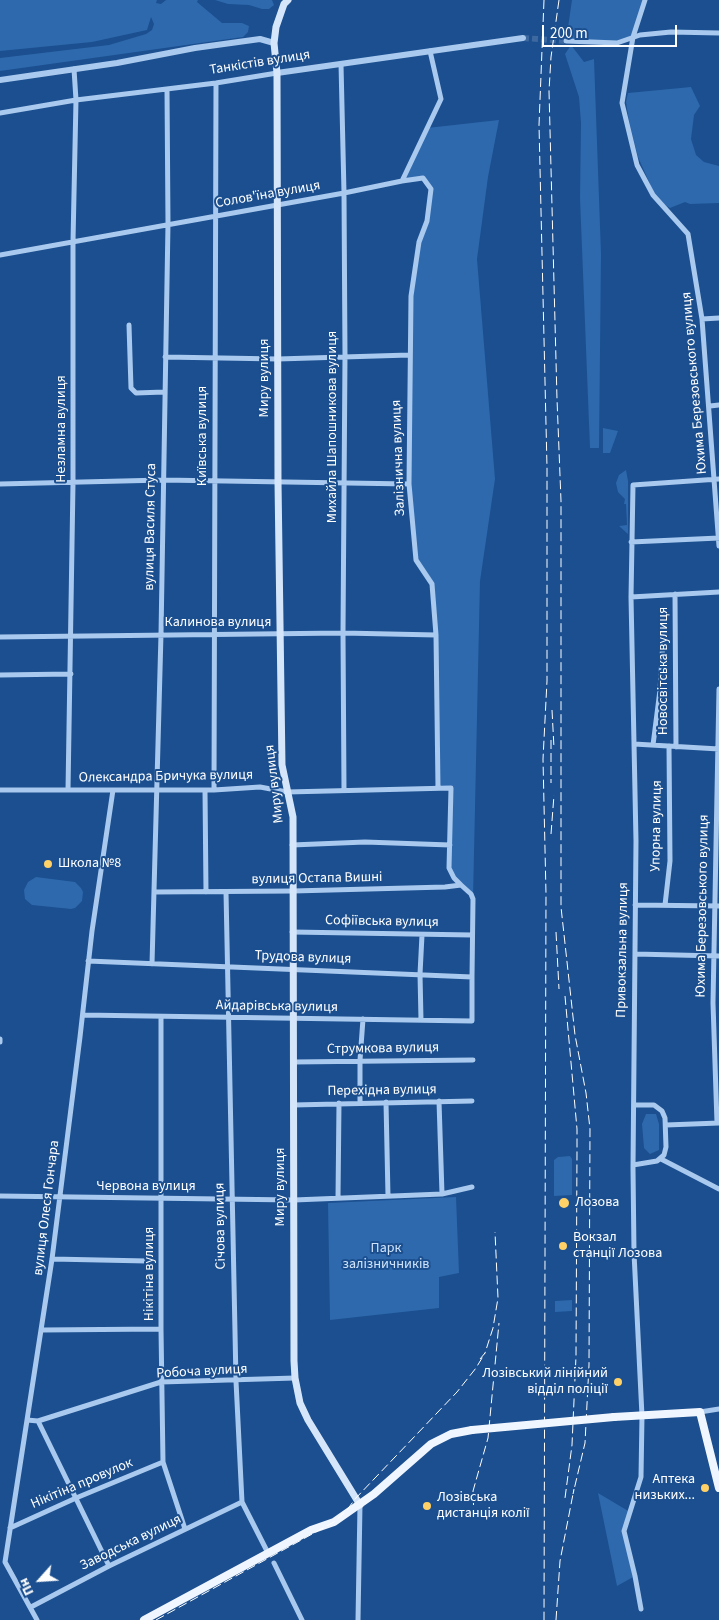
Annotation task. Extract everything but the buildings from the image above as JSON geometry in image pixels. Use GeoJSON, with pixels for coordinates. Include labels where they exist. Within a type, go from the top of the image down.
{"type":"FeatureCollection","features":[{"type":"Feature","properties":{"kind":"main road","name":"Миру вулиця"},"geometry":{"type":"LineString","coordinates":[[288,0],[284,4],[276,27],[274,44],[277,73],[278,482],[282,765],[293,817],[292,968],[295,1378],[300,1403],[308,1420],[360,1504]]}},
{"type":"Feature","properties":{"kind":"main road"},"geometry":{"type":"LineString","coordinates":[[144,1620],[311,1530],[334,1522],[374,1494],[431,1444],[452,1434],[472,1430],[700,1412],[719,1488]]}},
{"type":"Feature","properties":{"kind":"street","name":"Юхима Березовського вулиця"},"geometry":{"type":"LineString","coordinates":[[645,0],[633,37],[622,103],[637,164],[652,195],[688,234],[702,319],[717,479],[719,546]]}},
{"type":"Feature","properties":{"kind":"street"},"geometry":{"type":"LineString","coordinates":[[566,41],[617,42],[633,37],[671,32],[719,33]]}},
{"type":"Feature","properties":{"kind":"street","name":"Танкістів вулиця"},"geometry":{"type":"LineString","coordinates":[[0,114],[76,100],[216,83],[523,38]]}},
{"type":"Feature","properties":{"kind":"street"},"geometry":{"type":"LineString","coordinates":[[0,80],[260,39],[274,44]]}},
{"type":"Feature","properties":{"kind":"street"},"geometry":{"type":"LineString","coordinates":[[402,181],[441,99],[430,51]]}},
{"type":"Feature","properties":{"kind":"street","name":"Михайла Шапошникова вулиця"},"geometry":{"type":"LineString","coordinates":[[341,64],[345,356],[344,790]]}},
{"type":"Feature","properties":{"kind":"street","name":"Незламна вулиця"},"geometry":{"type":"LineString","coordinates":[[68,790],[73,483],[73,242],[76,100],[74,69]]}},
{"type":"Feature","properties":{"kind":"street","name":"Київська вулиця"},"geometry":{"type":"LineString","coordinates":[[214,790],[216,83]]}},
{"type":"Feature","properties":{"kind":"street","name":"вулиця Василя Стуса"},"geometry":{"type":"LineString","coordinates":[[152,964],[161,634],[164,357],[168,224],[167,89]]}},
{"type":"Feature","properties":{"kind":"street","name":"Залізнична вулиця"},"geometry":{"type":"LineString","coordinates":[[402,181],[423,178],[431,189],[427,221],[419,242],[410,296],[408,484],[416,560],[432,584],[436,635],[438,788]]}},
{"type":"Feature","properties":{"kind":"street","name":"Солов'їна вулиця"},"geometry":{"type":"LineString","coordinates":[[0,255],[277,204],[344,194],[402,181]]}},
{"type":"Feature","properties":{"kind":"street"},"geometry":{"type":"LineString","coordinates":[[702,319],[719,318]]}},
{"type":"Feature","properties":{"kind":"street"},"geometry":{"type":"LineString","coordinates":[[129,325],[131,388],[136,393],[164,392]]}},
{"type":"Feature","properties":{"kind":"street"},"geometry":{"type":"LineString","coordinates":[[164,357],[278,359],[409,355]]}},
{"type":"Feature","properties":{"kind":"street"},"geometry":{"type":"LineString","coordinates":[[710,406],[719,405]]}},
{"type":"Feature","properties":{"kind":"street","name":"Привокзальна вулиця"},"geometry":{"type":"LineString","coordinates":[[641,1609],[624,1531],[641,1477],[642,1416],[634,1253],[633,1165],[635,906],[631,542],[633,485],[717,479]]}},
{"type":"Feature","properties":{"kind":"street"},"geometry":{"type":"LineString","coordinates":[[0,484],[163,480],[408,484]]}},
{"type":"Feature","properties":{"kind":"street"},"geometry":{"type":"LineString","coordinates":[[631,542],[719,538]]}},
{"type":"Feature","properties":{"kind":"street"},"geometry":{"type":"LineString","coordinates":[[632,597],[719,592]]}},
{"type":"Feature","properties":{"kind":"street","name":"Новосвітська вулиця"},"geometry":{"type":"LineString","coordinates":[[675,594],[676,747]]}},
{"type":"Feature","properties":{"kind":"street","name":"Калинова вулиця"},"geometry":{"type":"LineString","coordinates":[[0,637],[343,633],[436,635]]}},
{"type":"Feature","properties":{"kind":"street"},"geometry":{"type":"LineString","coordinates":[[653,745],[660,690],[663,641]]}},
{"type":"Feature","properties":{"kind":"street"},"geometry":{"type":"LineString","coordinates":[[0,675],[71,674]]}},
{"type":"Feature","properties":{"kind":"street","name":"Юхима Березовського вулиця"},"geometry":{"type":"LineString","coordinates":[[718,1123],[713,1003],[717,956],[719,689]]}},
{"type":"Feature","properties":{"kind":"street"},"geometry":{"type":"LineString","coordinates":[[634,744],[718,749]]}},
{"type":"Feature","properties":{"kind":"street","name":"Упорна вулиця"},"geometry":{"type":"LineString","coordinates":[[665,905],[670,861],[669,746]]}},
{"type":"Feature","properties":{"kind":"street","name":"Олександра Бричука вулиця"},"geometry":{"type":"LineString","coordinates":[[0,790],[214,790],[260,787],[287,792],[451,788],[450,845]]}},
{"type":"Feature","properties":{"kind":"street","name":"вулиця Олеся Гончара"},"geometry":{"type":"LineString","coordinates":[[37,1620],[5,1562],[52,1259],[83,1016],[88,961],[113,790]]}},
{"type":"Feature","properties":{"kind":"street"},"geometry":{"type":"LineString","coordinates":[[205,790],[206,892]]}},
{"type":"Feature","properties":{"kind":"street"},"geometry":{"type":"LineString","coordinates":[[292,844],[365,842],[450,845],[449,868],[454,878],[471,894],[473,899],[472,977]]}},
{"type":"Feature","properties":{"kind":"street","name":"вулиця Остапа Вишні"},"geometry":{"type":"LineString","coordinates":[[155,892],[292,891],[461,885]]}},
{"type":"Feature","properties":{"kind":"street","name":"Січова вулиця"},"geometry":{"type":"LineString","coordinates":[[226,892],[236,1381],[242,1502],[268,1553]]}},
{"type":"Feature","properties":{"kind":"street"},"geometry":{"type":"LineString","coordinates":[[635,906],[717,906]]}},
{"type":"Feature","properties":{"kind":"street","name":"Софіївська вулиця"},"geometry":{"type":"LineString","coordinates":[[292,932],[472,935]]}},
{"type":"Feature","properties":{"kind":"street"},"geometry":{"type":"LineString","coordinates":[[421,1020],[420,974],[422,935]]}},
{"type":"Feature","properties":{"kind":"street"},"geometry":{"type":"LineString","coordinates":[[634,954],[717,956]]}},
{"type":"Feature","properties":{"kind":"street","name":"Трудова вулиця"},"geometry":{"type":"LineString","coordinates":[[88,961],[472,977]]}},
{"type":"Feature","properties":{"kind":"street","name":"Айдарівська вулиця"},"geometry":{"type":"LineString","coordinates":[[83,1016],[472,1021],[472,977]]}},
{"type":"Feature","properties":{"kind":"street","name":"Нікітіна вулиця"},"geometry":{"type":"LineString","coordinates":[[161,1017],[163,1462],[184,1529]]}},
{"type":"Feature","properties":{"kind":"street"},"geometry":{"type":"LineString","coordinates":[[360,1102],[360,1060],[364,1019]]}},
{"type":"Feature","properties":{"kind":"street","name":"Струмкова вулиця"},"geometry":{"type":"LineString","coordinates":[[293,1062],[473,1060]]}},
{"type":"Feature","properties":{"kind":"street","name":"Перехідна вулиця"},"geometry":{"type":"LineString","coordinates":[[293,1105],[472,1100]]}},
{"type":"Feature","properties":{"kind":"street"},"geometry":{"type":"LineString","coordinates":[[439,1101],[442,1194]]}},
{"type":"Feature","properties":{"kind":"street"},"geometry":{"type":"LineString","coordinates":[[386,1102],[388,1196]]}},
{"type":"Feature","properties":{"kind":"street"},"geometry":{"type":"LineString","coordinates":[[338,1198],[339,1103]]}},
{"type":"Feature","properties":{"kind":"street"},"geometry":{"type":"LineString","coordinates":[[633,1165],[654,1162],[661,1158],[666,1147],[664,1113],[659,1107],[634,1104]]}},
{"type":"Feature","properties":{"kind":"street"},"geometry":{"type":"LineString","coordinates":[[666,1124],[718,1123]]}},
{"type":"Feature","properties":{"kind":"street"},"geometry":{"type":"LineString","coordinates":[[661,1158],[719,1189]]}},
{"type":"Feature","properties":{"kind":"street","name":"Червона вулиця"},"geometry":{"type":"LineString","coordinates":[[0,1196],[294,1200],[442,1194],[472,1188]]}},
{"type":"Feature","properties":{"kind":"street"},"geometry":{"type":"LineString","coordinates":[[52,1259],[147,1261]]}},
{"type":"Feature","properties":{"kind":"street"},"geometry":{"type":"LineString","coordinates":[[42,1330],[161,1329]]}},
{"type":"Feature","properties":{"kind":"street","name":"Робоча вулиця"},"geometry":{"type":"LineString","coordinates":[[27,1420],[38,1422],[162,1382],[295,1378]]}},
{"type":"Feature","properties":{"kind":"street"},"geometry":{"type":"LineString","coordinates":[[700,1412],[719,1409]]}},
{"type":"Feature","properties":{"kind":"street"},"geometry":{"type":"LineString","coordinates":[[38,1422],[109,1566]]}},
{"type":"Feature","properties":{"kind":"street","name":"Нікітіна провулок"},"geometry":{"type":"LineString","coordinates":[[10,1528],[163,1462]]}},
{"type":"Feature","properties":{"kind":"street","name":"Заводська вулиця"},"geometry":{"type":"LineString","coordinates":[[31,1607],[109,1566],[242,1502]]}},
{"type":"Feature","properties":{"kind":"street"},"geometry":{"type":"LineString","coordinates":[[358,1620],[360,1504]]}},
{"type":"Feature","properties":{"kind":"street"},"geometry":{"type":"LineString","coordinates":[[274,1563],[300,1619]]}},
{"type":"Feature","properties":{"kind":"green space"},"geometry":{"type":"Polygon","coordinates":[[[0,0],[157,0],[156,3],[161,4],[166,0],[198,0],[197,2],[222,23],[242,23],[249,26],[248,32],[243,37],[0,71],[0,58],[109,45],[146,34],[152,30],[154,24],[151,17],[147,30],[92,42],[0,51],[0,0]]]}},
{"type":"Feature","properties":{"kind":"green space"},"geometry":{"type":"Polygon","coordinates":[[[215,0],[272,0],[274,5],[269,9],[262,9],[215,0]]]}},
{"type":"Feature","properties":{"kind":"green space"},"geometry":{"type":"Polygon","coordinates":[[[572,0],[645,0],[633,37],[624,41],[566,41],[572,0]]]}},
{"type":"Feature","properties":{"kind":"green space"},"geometry":{"type":"Polygon","coordinates":[[[571,45],[584,62],[594,59],[601,254],[599,448],[590,448],[580,198],[581,123],[579,97],[565,54],[571,45]]]}},
{"type":"Feature","properties":{"kind":"green space"},"geometry":{"type":"Polygon","coordinates":[[[691,87],[700,106],[694,115],[691,139],[696,155],[704,162],[719,166],[719,203],[690,204],[685,202],[670,208],[654,193],[638,157],[626,102],[628,93],[691,87]]]}},
{"type":"Feature","properties":{"kind":"green space"},"geometry":{"type":"Polygon","coordinates":[[[499,120],[488,177],[477,259],[495,479],[480,581],[473,899],[451,874],[451,788],[438,788],[436,635],[432,584],[416,560],[409,484],[411,296],[419,242],[427,221],[431,189],[423,179],[402,181],[427,128],[499,120]]]}},
{"type":"Feature","properties":{"kind":"green space"},"geometry":{"type":"Polygon","coordinates":[[[603,428],[618,431],[610,453],[603,453],[603,428]]]}},
{"type":"Feature","properties":{"kind":"green space"},"geometry":{"type":"Polygon","coordinates":[[[626,470],[628,481],[628,534],[619,526],[627,525],[626,504],[624,504],[625,499],[618,492],[616,483],[619,475],[626,470]]]}},
{"type":"Feature","properties":{"kind":"green space"},"geometry":{"type":"Polygon","coordinates":[[[36,877],[75,882],[83,892],[82,901],[75,908],[71,909],[32,905],[25,899],[24,890],[28,882],[36,877]]]}},
{"type":"Feature","properties":{"kind":"green space"},"geometry":{"type":"Polygon","coordinates":[[[646,1114],[656,1114],[659,1124],[659,1150],[650,1154],[644,1148],[642,1124],[646,1114]]]}},
{"type":"Feature","properties":{"kind":"green space"},"geometry":{"type":"Polygon","coordinates":[[[570,1156],[572,1159],[572,1195],[554,1196],[554,1160],[558,1157],[570,1156]]]}},
{"type":"Feature","properties":{"kind":"green space","name":"Парк залізничників"},"geometry":{"type":"Polygon","coordinates":[[[456,1197],[459,1273],[439,1277],[439,1308],[330,1320],[328,1203],[456,1197]]]}},
{"type":"Feature","properties":{"kind":"green space"},"geometry":{"type":"Polygon","coordinates":[[[572,1300],[572,1311],[555,1312],[555,1301],[572,1300]]]}},
{"type":"Feature","properties":{"kind":"green space"},"geometry":{"type":"Polygon","coordinates":[[[598,1493],[630,1512],[624,1531],[635,1576],[617,1586],[598,1493]]]}},
{"type":"Feature","properties":{"kind":"tunnel"},"geometry":{"type":"LineString","coordinates":[[523,38],[566,41]]}},
{"type":"Feature","properties":{"kind":"railway"},"geometry":{"type":"LineString","coordinates":[[544,0],[539,125],[547,467],[547,681],[543,759],[546,894],[544,1620]]}},
{"type":"Feature","properties":{"kind":"railway"},"geometry":{"type":"LineString","coordinates":[[559,0],[551,57],[549,91],[561,501],[561,907],[575,1035],[586,1093],[590,1129],[589,1365],[585,1443],[573,1494]]}},
{"type":"Feature","properties":{"kind":"railway"},"geometry":{"type":"LineString","coordinates":[[552,710],[554,748]]}},
{"type":"Feature","properties":{"kind":"railway"},"geometry":{"type":"LineString","coordinates":[[551,740],[551,783]]}},
{"type":"Feature","properties":{"kind":"railway"},"geometry":{"type":"LineString","coordinates":[[551,834],[554,795]]}},
{"type":"Feature","properties":{"kind":"railway"},"geometry":{"type":"LineString","coordinates":[[556,932],[559,989]]}},
{"type":"Feature","properties":{"kind":"railway"},"geometry":{"type":"LineString","coordinates":[[565,996],[577,1129],[576,1356],[572,1445],[565,1498]]}},
{"type":"Feature","properties":{"kind":"railway"},"geometry":{"type":"LineString","coordinates":[[480,1359],[485,1353],[493,1328],[498,1298],[495,1232]]}},
{"type":"Feature","properties":{"kind":"railway"},"geometry":{"type":"LineString","coordinates":[[474,1518],[473,1491],[488,1438],[499,1323]]}},
{"type":"Feature","properties":{"kind":"railway"},"geometry":{"type":"LineString","coordinates":[[156,1620],[334,1522],[457,1392],[485,1353]]}},
{"type":"Feature","properties":{"kind":"railway"},"geometry":{"type":"LineString","coordinates":[[556,1620],[560,1561],[574,1489]]}},
{"type":"Feature","properties":{"kind":"place","name":"Школа №8"},"geometry":{"type":"Point","coordinates":[48,864]}},
{"type":"Feature","properties":{"kind":"place","name":"Лозова"},"geometry":{"type":"Point","coordinates":[564,1203]}},
{"type":"Feature","properties":{"kind":"place","name":"Вокзал станції Лозова"},"geometry":{"type":"Point","coordinates":[563,1246]}},
{"type":"Feature","properties":{"kind":"place","name":"Лозівський лінійний відділ поліції"},"geometry":{"type":"Point","coordinates":[618,1382]}},
{"type":"Feature","properties":{"kind":"place","name":"Аптека низьких..."},"geometry":{"type":"Point","coordinates":[705,1488]}},
{"type":"Feature","properties":{"kind":"place","name":"Лозівська дистанція колії"},"geometry":{"type":"Point","coordinates":[427,1506]}}]}
